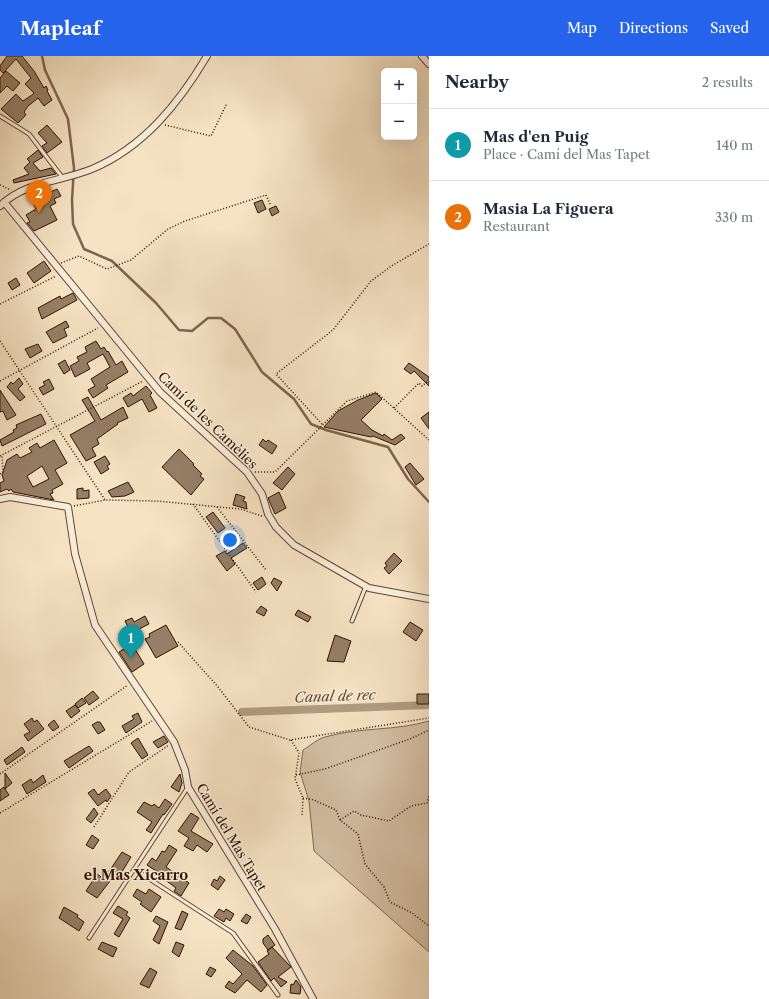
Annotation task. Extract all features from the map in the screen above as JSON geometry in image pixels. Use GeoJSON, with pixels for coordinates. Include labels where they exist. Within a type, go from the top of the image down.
{"type":"FeatureCollection","features":[{"type":"Feature","properties":{"kind":"street"},"geometry":{"type":"LineString","coordinates":[[2,204],[16,193],[34,185],[92,169],[126,149],[159,124],[188,88],[207,56]]}},
{"type":"Feature","properties":{"kind":"street"},"geometry":{"type":"LineString","coordinates":[[422,56],[429,64]]}},
{"type":"Feature","properties":{"kind":"street","name":"Camí de les Camèlies"},"geometry":{"type":"LineString","coordinates":[[2,204],[57,265],[165,397],[247,472],[262,494],[271,519],[276,527],[294,545],[366,586],[396,594],[429,599]]}},
{"type":"Feature","properties":{"kind":"street"},"geometry":{"type":"LineString","coordinates":[[0,499],[10,497],[68,506]]}},
{"type":"Feature","properties":{"kind":"street","name":"Camí del Mas Tapet"},"geometry":{"type":"LineString","coordinates":[[68,506],[75,554],[95,625],[174,742],[185,770],[188,787],[275,929],[313,999]]}},
{"type":"Feature","properties":{"kind":"lane"},"geometry":{"type":"LineString","coordinates":[[0,116],[28,134],[62,177]]}},
{"type":"Feature","properties":{"kind":"lane"},"geometry":{"type":"LineString","coordinates":[[352,621],[366,586]]}},
{"type":"Feature","properties":{"kind":"lane"},"geometry":{"type":"LineString","coordinates":[[89,938],[188,787]]}},
{"type":"Feature","properties":{"kind":"lane"},"geometry":{"type":"LineString","coordinates":[[134,869],[233,933],[278,995]]}},
{"type":"Feature","properties":{"kind":"path"},"geometry":{"type":"LineString","coordinates":[[159,124],[211,136],[227,103]]}},
{"type":"Feature","properties":{"kind":"path"},"geometry":{"type":"LineString","coordinates":[[0,185],[16,193]]}},
{"type":"Feature","properties":{"kind":"path"},"geometry":{"type":"LineString","coordinates":[[57,265],[78,256],[107,269],[131,260],[168,229],[185,221],[266,194],[271,206]]}},
{"type":"Feature","properties":{"kind":"path"},"geometry":{"type":"LineString","coordinates":[[322,424],[276,374],[333,330],[371,281],[393,265],[429,244]]}},
{"type":"Feature","properties":{"kind":"path"},"geometry":{"type":"LineString","coordinates":[[0,304],[63,273]]}},
{"type":"Feature","properties":{"kind":"path"},"geometry":{"type":"LineString","coordinates":[[0,381],[105,324]]}},
{"type":"Feature","properties":{"kind":"path"},"geometry":{"type":"LineString","coordinates":[[0,341],[105,500]]}},
{"type":"Feature","properties":{"kind":"path"},"geometry":{"type":"LineString","coordinates":[[0,474],[3,472],[1,456],[148,378]]}},
{"type":"Feature","properties":{"kind":"path"},"geometry":{"type":"LineString","coordinates":[[394,408],[419,383],[422,386],[428,381]]}},
{"type":"Feature","properties":{"kind":"path"},"geometry":{"type":"LineString","coordinates":[[247,472],[275,472],[347,401],[376,392],[429,440]]}},
{"type":"Feature","properties":{"kind":"path"},"geometry":{"type":"LineString","coordinates":[[68,506],[105,500],[157,501],[240,509],[271,519]]}},
{"type":"Feature","properties":{"kind":"path"},"geometry":{"type":"LineString","coordinates":[[193,504],[256,592]]}},
{"type":"Feature","properties":{"kind":"path"},"geometry":{"type":"LineString","coordinates":[[216,507],[266,570]]}},
{"type":"Feature","properties":{"kind":"path"},"geometry":{"type":"LineString","coordinates":[[178,642],[218,688],[249,728],[290,740],[429,718]]}},
{"type":"Feature","properties":{"kind":"path"},"geometry":{"type":"LineString","coordinates":[[0,774],[133,682]]}},
{"type":"Feature","properties":{"kind":"path"},"geometry":{"type":"LineString","coordinates":[[0,813],[158,718]]}},
{"type":"Feature","properties":{"kind":"path"},"geometry":{"type":"LineString","coordinates":[[296,775],[325,769],[429,730]]}},
{"type":"Feature","properties":{"kind":"path"},"geometry":{"type":"LineString","coordinates":[[290,740],[299,753],[295,779],[303,798],[302,816]]}},
{"type":"Feature","properties":{"kind":"path"},"geometry":{"type":"LineString","coordinates":[[94,827],[129,772],[174,742]]}},
{"type":"Feature","properties":{"kind":"path"},"geometry":{"type":"LineString","coordinates":[[340,820],[354,811],[361,815],[389,822],[411,806],[427,802],[429,795]]}},
{"type":"Feature","properties":{"kind":"path"},"geometry":{"type":"LineString","coordinates":[[303,798],[314,800],[336,810],[340,820],[358,834],[365,864],[384,887],[390,902],[412,913],[429,926]]}},
{"type":"Feature","properties":{"kind":"shaded area"},"geometry":{"type":"Polygon","coordinates":[[[429,721],[429,952],[314,851],[309,801],[300,772],[303,750],[322,738],[338,734],[404,726],[429,721]]]}},
{"type":"Feature","properties":{"kind":"building"},"geometry":{"type":"Polygon","coordinates":[[[7,56],[22,56],[34,71],[44,88],[46,86],[52,100],[44,106],[38,98],[28,106],[24,112],[26,115],[18,123],[1,109],[16,94],[23,101],[34,93],[25,84],[31,78],[16,59],[3,73],[0,70],[0,66],[7,56]]]}},
{"type":"Feature","properties":{"kind":"building"},"geometry":{"type":"Polygon","coordinates":[[[6,71],[20,83],[13,91],[7,86],[0,93],[0,78],[6,71]]]}},
{"type":"Feature","properties":{"kind":"building"},"geometry":{"type":"Polygon","coordinates":[[[47,125],[62,142],[47,153],[42,146],[47,143],[38,133],[47,125]]]}},
{"type":"Feature","properties":{"kind":"building"},"geometry":{"type":"Polygon","coordinates":[[[38,150],[43,157],[33,163],[40,171],[51,168],[56,174],[14,183],[13,180],[29,174],[24,168],[30,162],[27,159],[38,150]]]}},
{"type":"Feature","properties":{"kind":"building"},"geometry":{"type":"Polygon","coordinates":[[[57,189],[61,196],[54,199],[56,203],[50,206],[57,220],[34,231],[27,223],[30,222],[26,215],[36,209],[32,201],[57,189]]]}},
{"type":"Feature","properties":{"kind":"building"},"geometry":{"type":"Polygon","coordinates":[[[262,200],[266,209],[258,213],[254,203],[262,200]]]}},
{"type":"Feature","properties":{"kind":"building"},"geometry":{"type":"Polygon","coordinates":[[[276,206],[279,212],[272,216],[269,209],[276,206]]]}},
{"type":"Feature","properties":{"kind":"building"},"geometry":{"type":"Polygon","coordinates":[[[44,261],[51,271],[34,283],[27,273],[44,261]]]}},
{"type":"Feature","properties":{"kind":"building"},"geometry":{"type":"Polygon","coordinates":[[[16,278],[20,285],[12,290],[8,283],[16,278]]]}},
{"type":"Feature","properties":{"kind":"building"},"geometry":{"type":"Polygon","coordinates":[[[73,293],[77,300],[42,319],[38,308],[60,296],[61,299],[73,293]]]}},
{"type":"Feature","properties":{"kind":"building"},"geometry":{"type":"Polygon","coordinates":[[[66,321],[69,327],[64,329],[67,336],[53,343],[46,332],[66,321]]]}},
{"type":"Feature","properties":{"kind":"building"},"geometry":{"type":"Polygon","coordinates":[[[96,341],[101,349],[104,347],[107,352],[108,351],[116,365],[122,361],[128,372],[106,385],[108,388],[93,398],[88,390],[95,386],[91,379],[110,367],[103,354],[87,363],[90,369],[75,377],[70,366],[79,361],[77,357],[87,352],[85,347],[96,341]]]}},
{"type":"Feature","properties":{"kind":"building"},"geometry":{"type":"Polygon","coordinates":[[[38,344],[42,351],[30,358],[25,349],[38,344]]]}},
{"type":"Feature","properties":{"kind":"building"},"geometry":{"type":"Polygon","coordinates":[[[65,360],[70,370],[64,374],[58,364],[65,360]]]}},
{"type":"Feature","properties":{"kind":"building"},"geometry":{"type":"Polygon","coordinates":[[[409,363],[429,377],[429,386],[414,371],[411,374],[404,369],[409,363]]]}},
{"type":"Feature","properties":{"kind":"building"},"geometry":{"type":"Polygon","coordinates":[[[19,378],[23,384],[18,389],[25,397],[20,401],[7,387],[11,382],[13,384],[19,378]]]}},
{"type":"Feature","properties":{"kind":"building"},"geometry":{"type":"Polygon","coordinates":[[[49,379],[54,389],[43,395],[39,388],[45,385],[43,382],[49,379]]]}},
{"type":"Feature","properties":{"kind":"building"},"geometry":{"type":"Polygon","coordinates":[[[146,386],[152,393],[150,395],[157,408],[149,412],[142,399],[128,407],[123,398],[131,393],[133,396],[146,386]]]}},
{"type":"Feature","properties":{"kind":"building"},"geometry":{"type":"Polygon","coordinates":[[[0,390],[16,415],[7,420],[3,411],[0,412],[0,390]]]}},
{"type":"Feature","properties":{"kind":"building"},"geometry":{"type":"Polygon","coordinates":[[[376,393],[382,399],[361,420],[372,430],[383,436],[384,434],[392,440],[401,434],[405,438],[395,445],[373,436],[371,437],[324,427],[338,411],[358,400],[376,393]]]}},
{"type":"Feature","properties":{"kind":"building"},"geometry":{"type":"Polygon","coordinates":[[[88,397],[101,420],[123,407],[128,418],[117,423],[118,424],[97,439],[99,444],[92,448],[96,456],[86,461],[70,435],[95,421],[82,400],[88,397]]]}},
{"type":"Feature","properties":{"kind":"building"},"geometry":{"type":"Polygon","coordinates":[[[429,412],[429,429],[421,418],[429,412]]]}},
{"type":"Feature","properties":{"kind":"building"},"geometry":{"type":"Polygon","coordinates":[[[41,414],[46,424],[2,446],[0,440],[14,432],[13,430],[17,428],[16,425],[41,414]]]}},
{"type":"Feature","properties":{"kind":"building"},"geometry":{"type":"Polygon","coordinates":[[[263,439],[266,442],[268,440],[277,446],[272,454],[259,445],[263,439]]]}},
{"type":"Feature","properties":{"kind":"building"},"geometry":{"type":"Polygon","coordinates":[[[54,440],[67,463],[55,470],[63,484],[52,490],[53,493],[50,494],[54,500],[13,492],[11,489],[9,491],[7,489],[0,492],[0,483],[4,481],[2,475],[7,460],[17,454],[20,458],[32,452],[29,448],[37,443],[40,448],[54,440]],[[42,466],[27,476],[33,487],[49,479],[42,466]]]}},
{"type":"Feature","properties":{"kind":"building"},"geometry":{"type":"Polygon","coordinates":[[[179,449],[194,464],[193,465],[202,474],[200,476],[204,479],[191,495],[162,467],[179,449]]]}},
{"type":"Feature","properties":{"kind":"building"},"geometry":{"type":"Polygon","coordinates":[[[105,456],[110,464],[107,466],[109,469],[101,474],[94,462],[105,456]]]}},
{"type":"Feature","properties":{"kind":"building"},"geometry":{"type":"Polygon","coordinates":[[[410,463],[424,479],[416,485],[405,467],[410,463]]]}},
{"type":"Feature","properties":{"kind":"building"},"geometry":{"type":"Polygon","coordinates":[[[288,467],[295,474],[282,490],[273,483],[288,467]]]}},
{"type":"Feature","properties":{"kind":"building"},"geometry":{"type":"Polygon","coordinates":[[[128,482],[134,492],[125,496],[112,497],[108,491],[128,482]]]}},
{"type":"Feature","properties":{"kind":"building"},"geometry":{"type":"Polygon","coordinates":[[[83,488],[83,491],[89,490],[89,498],[77,499],[77,489],[83,488]]]}},
{"type":"Feature","properties":{"kind":"building"},"geometry":{"type":"Polygon","coordinates":[[[279,492],[286,508],[275,514],[268,498],[279,492]]]}},
{"type":"Feature","properties":{"kind":"building"},"geometry":{"type":"Polygon","coordinates":[[[236,494],[245,497],[243,501],[246,502],[247,509],[233,505],[236,494]]]}},
{"type":"Feature","properties":{"kind":"building"},"geometry":{"type":"Polygon","coordinates":[[[213,512],[225,528],[218,533],[206,517],[213,512]]]}},
{"type":"Feature","properties":{"kind":"building"},"geometry":{"type":"Polygon","coordinates":[[[243,543],[247,548],[231,558],[235,564],[227,571],[216,556],[225,551],[227,554],[243,543]]]}},
{"type":"Feature","properties":{"kind":"building"},"geometry":{"type":"Polygon","coordinates":[[[394,553],[402,561],[389,574],[384,568],[387,566],[385,563],[394,553]]]}},
{"type":"Feature","properties":{"kind":"building"},"geometry":{"type":"Polygon","coordinates":[[[262,577],[266,584],[258,590],[253,583],[262,577]]]}},
{"type":"Feature","properties":{"kind":"building"},"geometry":{"type":"Polygon","coordinates":[[[274,578],[282,582],[277,591],[271,583],[274,578]]]}},
{"type":"Feature","properties":{"kind":"building"},"geometry":{"type":"Polygon","coordinates":[[[261,606],[267,610],[264,616],[256,612],[261,606]]]}},
{"type":"Feature","properties":{"kind":"building"},"geometry":{"type":"Polygon","coordinates":[[[298,610],[311,617],[308,622],[295,615],[298,610]]]}},
{"type":"Feature","properties":{"kind":"building"},"geometry":{"type":"Polygon","coordinates":[[[145,616],[149,624],[131,633],[125,621],[132,618],[134,622],[145,616]]]}},
{"type":"Feature","properties":{"kind":"building"},"geometry":{"type":"Polygon","coordinates":[[[410,622],[423,630],[416,641],[403,632],[410,622]]]}},
{"type":"Feature","properties":{"kind":"building"},"geometry":{"type":"Polygon","coordinates":[[[166,625],[178,646],[156,658],[145,639],[150,637],[149,634],[166,625]]]}},
{"type":"Feature","properties":{"kind":"building"},"geometry":{"type":"Polygon","coordinates":[[[335,635],[351,641],[344,662],[327,661],[335,635]]]}},
{"type":"Feature","properties":{"kind":"building"},"geometry":{"type":"Polygon","coordinates":[[[132,644],[144,664],[132,672],[119,652],[132,644]]]}},
{"type":"Feature","properties":{"kind":"building"},"geometry":{"type":"Polygon","coordinates":[[[93,691],[99,698],[89,705],[84,698],[93,691]]]}},
{"type":"Feature","properties":{"kind":"building"},"geometry":{"type":"Polygon","coordinates":[[[417,694],[429,694],[429,704],[417,704],[417,694]]]}},
{"type":"Feature","properties":{"kind":"building"},"geometry":{"type":"Polygon","coordinates":[[[82,698],[86,703],[78,708],[75,704],[82,698]]]}},
{"type":"Feature","properties":{"kind":"building"},"geometry":{"type":"Polygon","coordinates":[[[75,705],[80,711],[71,718],[66,711],[75,705]]]}},
{"type":"Feature","properties":{"kind":"building"},"geometry":{"type":"Polygon","coordinates":[[[138,713],[142,722],[126,733],[122,726],[134,719],[132,716],[138,713]]]}},
{"type":"Feature","properties":{"kind":"building"},"geometry":{"type":"Polygon","coordinates":[[[32,718],[34,722],[37,720],[44,729],[28,741],[24,735],[30,732],[24,724],[32,718]]]}},
{"type":"Feature","properties":{"kind":"building"},"geometry":{"type":"Polygon","coordinates":[[[54,720],[59,727],[53,731],[48,725],[54,720]]]}},
{"type":"Feature","properties":{"kind":"building"},"geometry":{"type":"Polygon","coordinates":[[[100,722],[105,730],[98,734],[92,725],[100,722]]]}},
{"type":"Feature","properties":{"kind":"building"},"geometry":{"type":"Polygon","coordinates":[[[164,736],[168,742],[158,748],[153,742],[164,736]]]}},
{"type":"Feature","properties":{"kind":"building"},"geometry":{"type":"Polygon","coordinates":[[[138,738],[148,755],[142,759],[131,743],[138,738]]]}},
{"type":"Feature","properties":{"kind":"building"},"geometry":{"type":"Polygon","coordinates":[[[89,746],[93,751],[69,768],[64,761],[89,746]]]}},
{"type":"Feature","properties":{"kind":"building"},"geometry":{"type":"Polygon","coordinates":[[[22,747],[25,752],[7,765],[4,760],[22,747]]]}},
{"type":"Feature","properties":{"kind":"building"},"geometry":{"type":"Polygon","coordinates":[[[5,773],[12,783],[5,789],[5,773]]]}},
{"type":"Feature","properties":{"kind":"building"},"geometry":{"type":"Polygon","coordinates":[[[180,774],[182,783],[179,792],[171,787],[180,774]]]}},
{"type":"Feature","properties":{"kind":"building"},"geometry":{"type":"Polygon","coordinates":[[[43,775],[46,782],[27,794],[22,785],[31,779],[33,783],[43,775]]]}},
{"type":"Feature","properties":{"kind":"building"},"geometry":{"type":"Polygon","coordinates":[[[4,787],[9,795],[0,801],[0,790],[4,787]]]}},
{"type":"Feature","properties":{"kind":"building"},"geometry":{"type":"Polygon","coordinates":[[[94,789],[98,795],[106,789],[111,796],[107,802],[106,800],[98,806],[88,793],[94,789]]]}},
{"type":"Feature","properties":{"kind":"building"},"geometry":{"type":"Polygon","coordinates":[[[165,799],[172,804],[164,815],[163,814],[151,833],[146,830],[152,822],[137,812],[144,802],[152,806],[154,804],[159,808],[165,799]]]}},
{"type":"Feature","properties":{"kind":"building"},"geometry":{"type":"Polygon","coordinates":[[[94,808],[98,814],[91,823],[86,819],[94,808]]]}},
{"type":"Feature","properties":{"kind":"building"},"geometry":{"type":"Polygon","coordinates":[[[191,813],[199,818],[191,831],[213,844],[207,852],[197,845],[193,851],[184,846],[189,838],[178,831],[191,813]]]}},
{"type":"Feature","properties":{"kind":"building"},"geometry":{"type":"Polygon","coordinates":[[[92,835],[99,840],[93,849],[86,845],[92,835]]]}},
{"type":"Feature","properties":{"kind":"building"},"geometry":{"type":"Polygon","coordinates":[[[169,845],[177,850],[166,867],[189,883],[181,896],[174,891],[176,888],[164,879],[165,877],[147,865],[152,858],[156,861],[162,851],[165,852],[169,845]]]}},
{"type":"Feature","properties":{"kind":"building"},"geometry":{"type":"Polygon","coordinates":[[[122,852],[131,857],[117,880],[113,877],[97,898],[86,891],[97,874],[104,879],[122,852]]]}},
{"type":"Feature","properties":{"kind":"building"},"geometry":{"type":"Polygon","coordinates":[[[220,876],[225,880],[218,890],[211,885],[214,879],[217,881],[220,876]]]}},
{"type":"Feature","properties":{"kind":"building"},"geometry":{"type":"Polygon","coordinates":[[[137,889],[146,894],[149,889],[161,897],[151,912],[140,904],[142,902],[133,896],[137,889]]]}},
{"type":"Feature","properties":{"kind":"building"},"geometry":{"type":"Polygon","coordinates":[[[118,906],[128,912],[126,915],[130,918],[119,937],[114,934],[123,919],[113,913],[118,906]]]}},
{"type":"Feature","properties":{"kind":"building"},"geometry":{"type":"Polygon","coordinates":[[[64,907],[78,915],[77,917],[84,922],[79,931],[59,918],[64,907]]]}},
{"type":"Feature","properties":{"kind":"building"},"geometry":{"type":"Polygon","coordinates":[[[219,909],[224,912],[226,909],[234,914],[230,921],[226,918],[224,922],[214,916],[219,909]]]}},
{"type":"Feature","properties":{"kind":"building"},"geometry":{"type":"Polygon","coordinates":[[[182,911],[188,914],[181,930],[175,928],[182,911]]]}},
{"type":"Feature","properties":{"kind":"building"},"geometry":{"type":"Polygon","coordinates":[[[246,914],[251,917],[247,924],[241,921],[246,914]]]}},
{"type":"Feature","properties":{"kind":"building"},"geometry":{"type":"Polygon","coordinates":[[[156,916],[168,922],[159,944],[153,940],[160,926],[153,921],[156,916]]]}},
{"type":"Feature","properties":{"kind":"building"},"geometry":{"type":"Polygon","coordinates":[[[268,935],[275,945],[268,950],[263,943],[263,939],[268,935]]]}},
{"type":"Feature","properties":{"kind":"building"},"geometry":{"type":"Polygon","coordinates":[[[102,942],[117,948],[113,957],[98,949],[102,942]]]}},
{"type":"Feature","properties":{"kind":"building"},"geometry":{"type":"Polygon","coordinates":[[[176,942],[184,945],[179,957],[172,952],[176,942]]]}},
{"type":"Feature","properties":{"kind":"building"},"geometry":{"type":"Polygon","coordinates":[[[272,947],[291,967],[278,977],[287,982],[281,987],[274,978],[271,981],[258,962],[269,954],[267,951],[272,947]]]}},
{"type":"Feature","properties":{"kind":"building"},"geometry":{"type":"Polygon","coordinates":[[[233,950],[253,966],[267,985],[261,992],[247,980],[235,993],[225,987],[229,981],[233,984],[242,974],[226,958],[233,950]]]}},
{"type":"Feature","properties":{"kind":"building"},"geometry":{"type":"Polygon","coordinates":[[[210,967],[216,970],[211,977],[206,974],[210,967]]]}},
{"type":"Feature","properties":{"kind":"building"},"geometry":{"type":"Polygon","coordinates":[[[150,968],[157,972],[149,988],[140,984],[150,968]]]}},
{"type":"Feature","properties":{"kind":"building"},"geometry":{"type":"Polygon","coordinates":[[[296,980],[301,987],[300,994],[290,993],[291,984],[293,985],[296,980]]]}},
{"type":"Feature","properties":{"kind":"waterway"},"geometry":{"type":"LineString","coordinates":[[42,56],[45,70],[68,119],[74,168],[72,200],[73,224],[84,249],[112,261],[156,303],[179,330],[192,331],[208,318],[221,318],[235,329],[262,372],[294,399],[311,424],[326,430],[388,447],[408,479],[429,502]]}},
{"type":"Feature","properties":{"kind":"waterway","name":"Canal de rec"},"geometry":{"type":"LineString","coordinates":[[242,712],[429,705]]}},
{"type":"Feature","properties":{"kind":"place","name":"Masia La Figuera"},"geometry":{"type":"Point","coordinates":[39,213]}},
{"type":"Feature","properties":{"kind":"place","name":"Mas d'en Puig"},"geometry":{"type":"Point","coordinates":[131,658]}},
{"type":"Feature","properties":{"kind":"district","name":"el Mas Xicarro"},"geometry":{"type":"Point","coordinates":[136,875]}}]}
